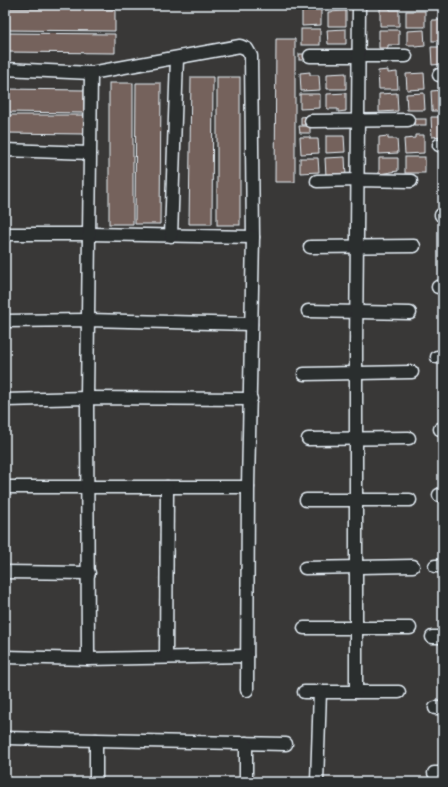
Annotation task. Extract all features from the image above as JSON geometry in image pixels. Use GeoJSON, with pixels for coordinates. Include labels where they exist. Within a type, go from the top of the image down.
{"type":"FeatureCollection","features":[{"type":"Feature","properties":{"kind":"street"},"geometry":{"type":"LineString","coordinates":[[356,692],[356,312],[359,5]]}},
{"type":"Feature","properties":{"kind":"street"},"geometry":{"type":"LineString","coordinates":[[5,69],[91,72],[240,46],[247,48],[251,56],[253,237],[251,399],[248,487],[247,690]]}},
{"type":"Feature","properties":{"kind":"street"},"geometry":{"type":"LineString","coordinates":[[310,56],[406,56]]}},
{"type":"Feature","properties":{"kind":"street"},"geometry":{"type":"LineString","coordinates":[[171,236],[177,58]]}},
{"type":"Feature","properties":{"kind":"street"},"geometry":{"type":"LineString","coordinates":[[88,659],[89,573],[87,398],[91,72]]}},
{"type":"Feature","properties":{"kind":"street"},"geometry":{"type":"LineString","coordinates":[[311,121],[408,120]]}},
{"type":"Feature","properties":{"kind":"street"},"geometry":{"type":"LineString","coordinates":[[5,150],[89,152]]}},
{"type":"Feature","properties":{"kind":"street"},"geometry":{"type":"LineString","coordinates":[[317,181],[411,181]]}},
{"type":"Feature","properties":{"kind":"street"},"geometry":{"type":"LineString","coordinates":[[5,234],[253,237]]}},
{"type":"Feature","properties":{"kind":"street"},"geometry":{"type":"LineString","coordinates":[[310,247],[414,246]]}},
{"type":"Feature","properties":{"kind":"street"},"geometry":{"type":"LineString","coordinates":[[308,311],[410,313]]}},
{"type":"Feature","properties":{"kind":"street"},"geometry":{"type":"LineString","coordinates":[[5,320],[88,320],[251,324]]}},
{"type":"Feature","properties":{"kind":"street"},"geometry":{"type":"LineString","coordinates":[[304,374],[412,372]]}},
{"type":"Feature","properties":{"kind":"street"},"geometry":{"type":"LineString","coordinates":[[5,400],[87,398],[251,399]]}},
{"type":"Feature","properties":{"kind":"street"},"geometry":{"type":"LineString","coordinates":[[308,438],[409,438]]}},
{"type":"Feature","properties":{"kind":"street"},"geometry":{"type":"LineString","coordinates":[[5,487],[248,487]]}},
{"type":"Feature","properties":{"kind":"street"},"geometry":{"type":"LineString","coordinates":[[166,657],[167,487]]}},
{"type":"Feature","properties":{"kind":"street"},"geometry":{"type":"LineString","coordinates":[[306,500],[410,500]]}},
{"type":"Feature","properties":{"kind":"street"},"geometry":{"type":"LineString","coordinates":[[305,568],[413,566]]}},
{"type":"Feature","properties":{"kind":"street"},"geometry":{"type":"LineString","coordinates":[[5,572],[89,573]]}},
{"type":"Feature","properties":{"kind":"street"},"geometry":{"type":"LineString","coordinates":[[304,628],[410,628]]}},
{"type":"Feature","properties":{"kind":"street"},"geometry":{"type":"LineString","coordinates":[[5,657],[88,659],[247,656]]}},
{"type":"Feature","properties":{"kind":"street"},"geometry":{"type":"LineString","coordinates":[[317,782],[320,691]]}},
{"type":"Feature","properties":{"kind":"street"},"geometry":{"type":"LineString","coordinates":[[304,692],[399,692]]}},
{"type":"Feature","properties":{"kind":"street"},"geometry":{"type":"LineString","coordinates":[[5,738],[286,744]]}},
{"type":"Feature","properties":{"kind":"street"},"geometry":{"type":"LineString","coordinates":[[96,740],[96,782]]}},
{"type":"Feature","properties":{"kind":"street"},"geometry":{"type":"LineString","coordinates":[[246,744],[246,782]]}},
{"type":"Feature","properties":{"kind":"building"},"geometry":{"type":"Polygon","coordinates":[[[302,7],[321,7],[321,25],[302,26],[302,7]]]}},
{"type":"Feature","properties":{"kind":"building"},"geometry":{"type":"Polygon","coordinates":[[[5,8],[115,9],[115,31],[5,30],[5,8]]]}},
{"type":"Feature","properties":{"kind":"building"},"geometry":{"type":"Polygon","coordinates":[[[380,8],[399,10],[399,26],[380,26],[380,8]]]}},
{"type":"Feature","properties":{"kind":"building"},"geometry":{"type":"Polygon","coordinates":[[[346,11],[346,26],[328,26],[328,12],[346,11]]]}},
{"type":"Feature","properties":{"kind":"building"},"geometry":{"type":"Polygon","coordinates":[[[406,11],[425,11],[425,27],[406,27],[406,11]]]}},
{"type":"Feature","properties":{"kind":"building"},"geometry":{"type":"Polygon","coordinates":[[[432,20],[443,20],[443,41],[432,41],[432,20]]]}},
{"type":"Feature","properties":{"kind":"building"},"geometry":{"type":"Polygon","coordinates":[[[301,29],[320,29],[320,45],[301,45],[301,29]]]}},
{"type":"Feature","properties":{"kind":"building"},"geometry":{"type":"Polygon","coordinates":[[[346,29],[346,44],[328,44],[327,30],[346,29]]]}},
{"type":"Feature","properties":{"kind":"building"},"geometry":{"type":"Polygon","coordinates":[[[379,30],[399,30],[399,45],[388,45],[388,48],[379,48],[379,30]]]}},
{"type":"Feature","properties":{"kind":"building"},"geometry":{"type":"Polygon","coordinates":[[[424,30],[425,46],[415,47],[415,45],[407,45],[407,31],[424,30]]]}},
{"type":"Feature","properties":{"kind":"building"},"geometry":{"type":"Polygon","coordinates":[[[5,33],[115,34],[115,53],[5,52],[5,33]]]}},
{"type":"Feature","properties":{"kind":"building"},"geometry":{"type":"Polygon","coordinates":[[[276,39],[295,39],[295,182],[275,182],[276,39]]]}},
{"type":"Feature","properties":{"kind":"building"},"geometry":{"type":"Polygon","coordinates":[[[431,47],[443,47],[443,64],[432,65],[431,47]]]}},
{"type":"Feature","properties":{"kind":"building"},"geometry":{"type":"Polygon","coordinates":[[[299,54],[310,54],[310,60],[299,60],[299,54]]]}},
{"type":"Feature","properties":{"kind":"building"},"geometry":{"type":"Polygon","coordinates":[[[388,70],[388,73],[397,72],[398,89],[379,89],[378,71],[388,70]]]}},
{"type":"Feature","properties":{"kind":"building"},"geometry":{"type":"Polygon","coordinates":[[[310,72],[310,75],[319,75],[320,90],[301,91],[300,73],[310,72]]]}},
{"type":"Feature","properties":{"kind":"building"},"geometry":{"type":"Polygon","coordinates":[[[346,73],[346,89],[327,89],[327,74],[346,73]]]}},
{"type":"Feature","properties":{"kind":"building"},"geometry":{"type":"Polygon","coordinates":[[[424,73],[425,89],[407,90],[406,74],[424,73]]]}},
{"type":"Feature","properties":{"kind":"building"},"geometry":{"type":"Polygon","coordinates":[[[191,77],[213,77],[212,224],[189,224],[191,77]]]}},
{"type":"Feature","properties":{"kind":"building"},"geometry":{"type":"Polygon","coordinates":[[[217,77],[240,77],[240,225],[217,225],[217,77]]]}},
{"type":"Feature","properties":{"kind":"building"},"geometry":{"type":"Polygon","coordinates":[[[109,83],[133,83],[133,224],[109,224],[109,83]]]}},
{"type":"Feature","properties":{"kind":"building"},"geometry":{"type":"Polygon","coordinates":[[[136,83],[161,83],[160,224],[135,224],[136,83]]]}},
{"type":"Feature","properties":{"kind":"building"},"geometry":{"type":"Polygon","coordinates":[[[5,89],[84,90],[84,113],[5,112],[5,89]]]}},
{"type":"Feature","properties":{"kind":"building"},"geometry":{"type":"Polygon","coordinates":[[[443,90],[443,111],[432,111],[431,91],[443,90]]]}},
{"type":"Feature","properties":{"kind":"building"},"geometry":{"type":"Polygon","coordinates":[[[346,93],[346,111],[338,112],[338,109],[327,109],[327,94],[346,93]]]}},
{"type":"Feature","properties":{"kind":"building"},"geometry":{"type":"Polygon","coordinates":[[[397,93],[398,111],[379,112],[379,94],[397,93]]]}},
{"type":"Feature","properties":{"kind":"building"},"geometry":{"type":"Polygon","coordinates":[[[424,93],[425,110],[407,110],[406,94],[424,93]]]}},
{"type":"Feature","properties":{"kind":"building"},"geometry":{"type":"Polygon","coordinates":[[[300,94],[320,94],[320,108],[300,109],[300,94]]]}},
{"type":"Feature","properties":{"kind":"building"},"geometry":{"type":"Polygon","coordinates":[[[5,115],[84,115],[84,134],[5,133],[5,115]]]}},
{"type":"Feature","properties":{"kind":"building"},"geometry":{"type":"Polygon","coordinates":[[[309,116],[309,125],[301,125],[301,117],[309,116]]]}},
{"type":"Feature","properties":{"kind":"building"},"geometry":{"type":"Polygon","coordinates":[[[431,117],[443,117],[443,136],[432,137],[431,117]]]}},
{"type":"Feature","properties":{"kind":"building"},"geometry":{"type":"Polygon","coordinates":[[[414,119],[426,119],[426,125],[414,125],[414,119]]]}},
{"type":"Feature","properties":{"kind":"building"},"geometry":{"type":"Polygon","coordinates":[[[299,126],[310,126],[310,133],[300,133],[299,126]]]}},
{"type":"Feature","properties":{"kind":"building"},"geometry":{"type":"Polygon","coordinates":[[[415,135],[424,135],[424,153],[405,154],[404,139],[415,138],[415,135]]]}},
{"type":"Feature","properties":{"kind":"building"},"geometry":{"type":"Polygon","coordinates":[[[326,136],[344,136],[345,152],[326,153],[326,136]]]}},
{"type":"Feature","properties":{"kind":"building"},"geometry":{"type":"Polygon","coordinates":[[[388,136],[388,139],[397,139],[398,153],[379,154],[379,137],[388,136]]]}},
{"type":"Feature","properties":{"kind":"building"},"geometry":{"type":"Polygon","coordinates":[[[300,137],[318,139],[319,153],[301,154],[300,137]]]}},
{"type":"Feature","properties":{"kind":"building"},"geometry":{"type":"Polygon","coordinates":[[[345,157],[346,176],[326,176],[325,158],[345,157]]]}},
{"type":"Feature","properties":{"kind":"building"},"geometry":{"type":"Polygon","coordinates":[[[405,157],[425,157],[425,173],[405,173],[405,157]]]}},
{"type":"Feature","properties":{"kind":"building"},"geometry":{"type":"Polygon","coordinates":[[[300,158],[318,158],[319,172],[300,173],[300,158]]]}},
{"type":"Feature","properties":{"kind":"building"},"geometry":{"type":"Polygon","coordinates":[[[379,158],[398,158],[398,171],[379,174],[379,158]]]}}]}
